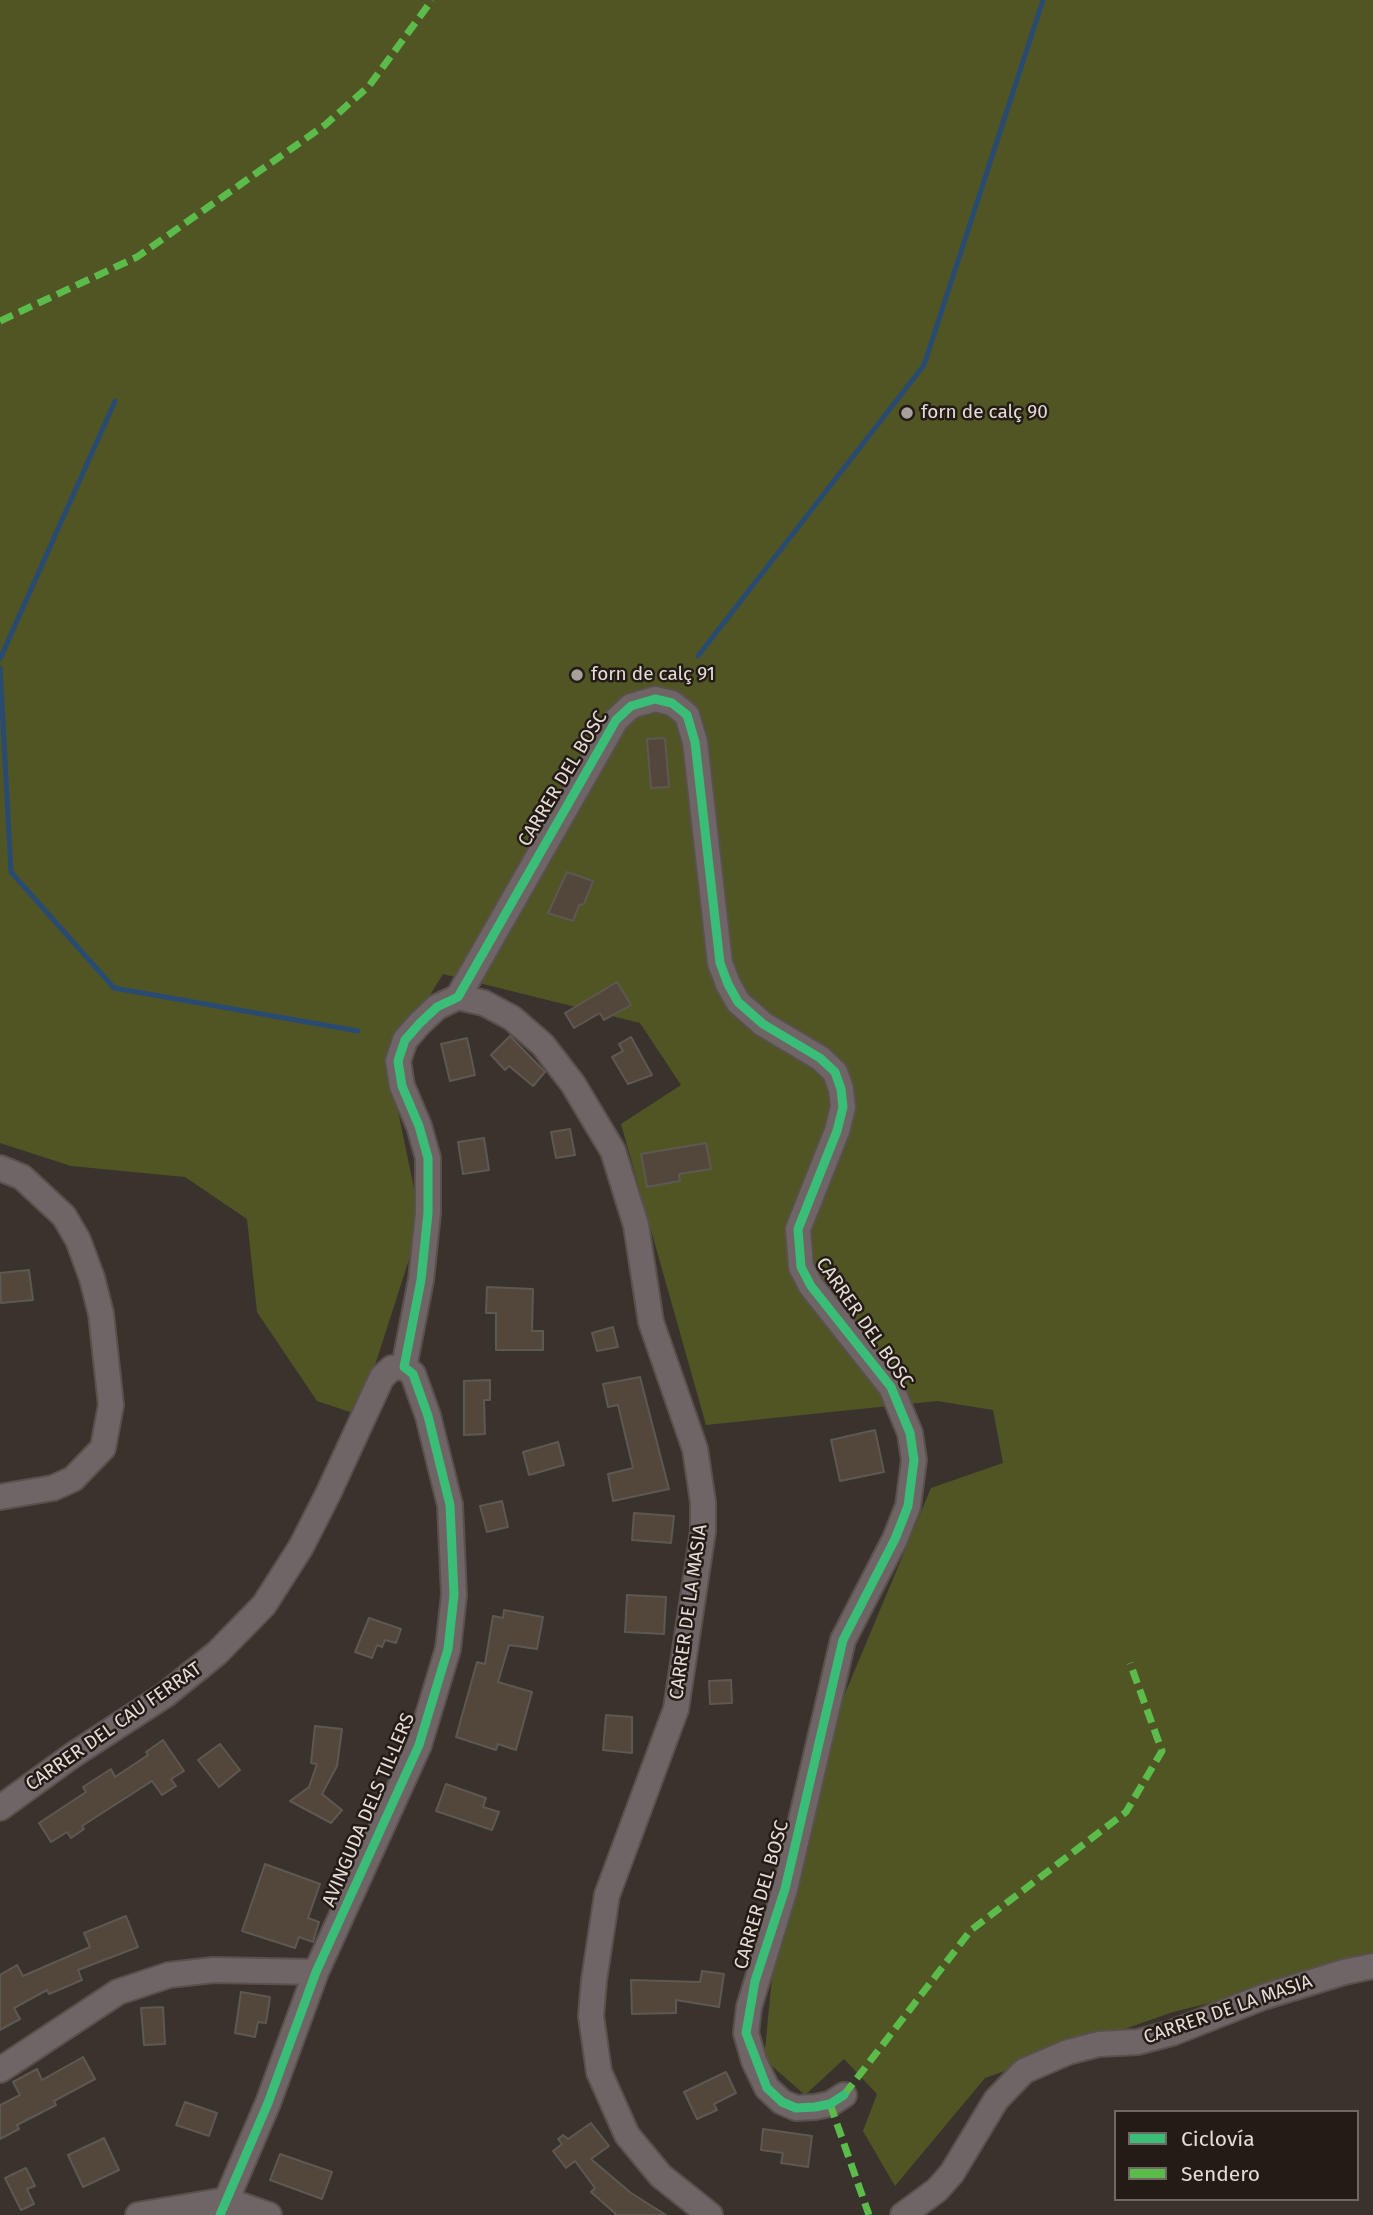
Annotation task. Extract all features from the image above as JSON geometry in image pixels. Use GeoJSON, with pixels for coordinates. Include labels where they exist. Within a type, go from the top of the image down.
{"type":"FeatureCollection","features":[{"type":"Feature","properties":{"kind":"street","name":"CARRER DEL BOSC"},"geometry":{"type":"LineString","coordinates":[[458,996],[616,720],[631,706],[643,702],[654,699],[673,703],[687,715],[695,742],[720,963],[728,984],[738,1002],[763,1024],[820,1058],[835,1072],[841,1088],[844,1107],[838,1130],[798,1229],[801,1267],[811,1286],[891,1387],[910,1433],[914,1460],[908,1506],[895,1539],[843,1640],[785,1889],[749,2007],[746,2033],[754,2061],[767,2088],[782,2102],[796,2108],[815,2107],[830,2104],[844,2095]]}},
{"type":"Feature","properties":{"kind":"street"},"geometry":{"type":"LineString","coordinates":[[404,1367],[422,1266],[428,1213],[428,1158],[419,1126],[402,1086],[398,1061],[405,1040],[420,1023],[436,1007],[458,996]]}},
{"type":"Feature","properties":{"kind":"street","name":"CARRER DE LA MASIA"},"geometry":{"type":"LineString","coordinates":[[458,996],[484,1003],[512,1018],[543,1045],[573,1084],[613,1152],[636,1225],[651,1322],[695,1449],[703,1502],[703,1531],[676,1709],[607,1895],[594,1980],[592,2016],[599,2072],[627,2135],[661,2176],[710,2215]]}},
{"type":"Feature","properties":{"kind":"street"},"geometry":{"type":"LineString","coordinates":[[0,1168],[22,1177],[64,1216],[78,1240],[101,1314],[111,1405],[103,1448],[73,1479],[53,1488],[0,1497]]}},
{"type":"Feature","properties":{"kind":"street","name":"CARRER DEL CAU FERRAT"},"geometry":{"type":"LineString","coordinates":[[0,1808],[73,1755],[165,1695],[216,1653],[264,1605],[328,1494],[382,1377],[392,1368],[404,1367]]}},
{"type":"Feature","properties":{"kind":"street","name":"AVINGUDA DELS TIL·LERS"},"geometry":{"type":"LineString","coordinates":[[223,2207],[268,2103],[316,1972],[419,1745],[448,1649],[454,1595],[450,1505],[425,1406],[413,1374],[404,1367]]}},
{"type":"Feature","properties":{"kind":"street","name":"CARRER DE LA MASIA"},"geometry":{"type":"LineString","coordinates":[[903,2215],[937,2190],[952,2173],[996,2100],[1024,2071],[1068,2052],[1098,2044],[1138,2042],[1172,2033],[1263,1997],[1373,1966]]}},
{"type":"Feature","properties":{"kind":"street"},"geometry":{"type":"LineString","coordinates":[[0,2070],[118,1992],[169,1975],[214,1969],[316,1972]]}},
{"type":"Feature","properties":{"kind":"street"},"geometry":{"type":"LineString","coordinates":[[138,2215],[223,2207],[269,2215]]}},
{"type":"Feature","properties":{"kind":"green space"},"geometry":{"type":"Polygon","coordinates":[[[0,0],[1373,0],[1373,1963],[1173,2012],[985,2078],[895,2186],[863,2131],[877,2094],[844,2059],[805,2095],[764,2059],[775,1947],[844,1696],[931,1488],[1003,1463],[993,1410],[937,1401],[706,1425],[621,1124],[681,1085],[640,1023],[443,974],[388,1063],[421,1222],[359,1415],[317,1401],[257,1312],[247,1219],[185,1177],[71,1166],[0,1143],[0,0]]]}},
{"type":"Feature","properties":{"kind":"building"},"geometry":{"type":"Polygon","coordinates":[[[665,738],[669,787],[651,788],[647,739],[665,738]]]}},
{"type":"Feature","properties":{"kind":"building"},"geometry":{"type":"Polygon","coordinates":[[[567,872],[593,881],[584,904],[579,905],[573,921],[548,913],[567,872]]]}},
{"type":"Feature","properties":{"kind":"building"},"geometry":{"type":"Polygon","coordinates":[[[617,982],[631,1005],[604,1020],[600,1013],[574,1028],[565,1013],[617,982]]]}},
{"type":"Feature","properties":{"kind":"building"},"geometry":{"type":"Polygon","coordinates":[[[510,1036],[545,1072],[533,1086],[509,1066],[505,1070],[491,1055],[510,1036]]]}},
{"type":"Feature","properties":{"kind":"building"},"geometry":{"type":"Polygon","coordinates":[[[631,1037],[652,1075],[628,1084],[612,1057],[623,1051],[619,1044],[631,1037]]]}},
{"type":"Feature","properties":{"kind":"building"},"geometry":{"type":"Polygon","coordinates":[[[467,1038],[475,1075],[450,1081],[441,1044],[467,1038]]]}},
{"type":"Feature","properties":{"kind":"building"},"geometry":{"type":"Polygon","coordinates":[[[570,1129],[575,1155],[556,1158],[551,1132],[570,1129]]]}},
{"type":"Feature","properties":{"kind":"building"},"geometry":{"type":"Polygon","coordinates":[[[484,1138],[489,1170],[463,1174],[458,1142],[484,1138]]]}},
{"type":"Feature","properties":{"kind":"building"},"geometry":{"type":"Polygon","coordinates":[[[706,1143],[711,1169],[679,1174],[680,1181],[647,1187],[641,1154],[706,1143]]]}},
{"type":"Feature","properties":{"kind":"building"},"geometry":{"type":"Polygon","coordinates":[[[29,1270],[33,1300],[1,1303],[0,1273],[29,1270]]]}},
{"type":"Feature","properties":{"kind":"building"},"geometry":{"type":"Polygon","coordinates":[[[487,1287],[533,1289],[532,1331],[543,1331],[543,1350],[496,1350],[496,1313],[486,1313],[487,1287]]]}},
{"type":"Feature","properties":{"kind":"building"},"geometry":{"type":"Polygon","coordinates":[[[613,1327],[618,1347],[597,1351],[592,1333],[613,1327]]]}},
{"type":"Feature","properties":{"kind":"building"},"geometry":{"type":"Polygon","coordinates":[[[640,1377],[669,1489],[613,1501],[608,1474],[633,1468],[618,1405],[608,1407],[603,1384],[640,1377]]]}},
{"type":"Feature","properties":{"kind":"building"},"geometry":{"type":"Polygon","coordinates":[[[490,1380],[490,1400],[484,1400],[485,1434],[464,1435],[464,1381],[490,1380]]]}},
{"type":"Feature","properties":{"kind":"building"},"geometry":{"type":"Polygon","coordinates":[[[875,1430],[884,1472],[840,1481],[831,1440],[875,1430]]]}},
{"type":"Feature","properties":{"kind":"building"},"geometry":{"type":"Polygon","coordinates":[[[558,1442],[564,1465],[529,1475],[523,1452],[558,1442]]]}},
{"type":"Feature","properties":{"kind":"building"},"geometry":{"type":"Polygon","coordinates":[[[502,1501],[508,1527],[487,1532],[480,1506],[502,1501]]]}},
{"type":"Feature","properties":{"kind":"building"},"geometry":{"type":"Polygon","coordinates":[[[634,1513],[674,1516],[671,1543],[632,1540],[634,1513]]]}},
{"type":"Feature","properties":{"kind":"building"},"geometry":{"type":"Polygon","coordinates":[[[627,1595],[666,1597],[664,1634],[625,1632],[627,1595]]]}},
{"type":"Feature","properties":{"kind":"building"},"geometry":{"type":"Polygon","coordinates":[[[504,1610],[543,1617],[537,1649],[509,1645],[498,1682],[532,1692],[516,1750],[498,1744],[496,1750],[456,1737],[477,1662],[485,1664],[493,1616],[503,1618],[504,1610]]]}},
{"type":"Feature","properties":{"kind":"building"},"geometry":{"type":"Polygon","coordinates":[[[369,1618],[401,1629],[396,1643],[385,1640],[382,1647],[377,1645],[372,1658],[355,1652],[369,1618]]]}},
{"type":"Feature","properties":{"kind":"building"},"geometry":{"type":"Polygon","coordinates":[[[731,1680],[732,1703],[710,1704],[709,1681],[731,1680]]]}},
{"type":"Feature","properties":{"kind":"building"},"geometry":{"type":"Polygon","coordinates":[[[606,1715],[632,1717],[632,1753],[603,1750],[606,1715]]]}},
{"type":"Feature","properties":{"kind":"building"},"geometry":{"type":"Polygon","coordinates":[[[315,1726],[342,1729],[337,1766],[322,1794],[342,1810],[331,1823],[290,1801],[309,1787],[317,1764],[311,1763],[315,1726]]]}},
{"type":"Feature","properties":{"kind":"building"},"geometry":{"type":"Polygon","coordinates":[[[163,1740],[184,1771],[171,1779],[176,1786],[162,1795],[152,1781],[82,1826],[84,1829],[71,1838],[67,1832],[51,1842],[39,1823],[86,1792],[83,1787],[111,1769],[115,1777],[148,1755],[146,1752],[163,1740]]]}},
{"type":"Feature","properties":{"kind":"building"},"geometry":{"type":"Polygon","coordinates":[[[220,1744],[240,1770],[219,1787],[198,1760],[220,1744]]]}},
{"type":"Feature","properties":{"kind":"building"},"geometry":{"type":"Polygon","coordinates":[[[446,1784],[486,1798],[483,1807],[499,1812],[492,1830],[436,1811],[446,1784]]]}},
{"type":"Feature","properties":{"kind":"building"},"geometry":{"type":"Polygon","coordinates":[[[265,1864],[320,1884],[308,1918],[319,1922],[313,1942],[299,1937],[295,1948],[242,1931],[265,1864]]]}},
{"type":"Feature","properties":{"kind":"building"},"geometry":{"type":"Polygon","coordinates":[[[126,1916],[138,1947],[78,1970],[82,1980],[49,1994],[47,1990],[14,2008],[20,2019],[0,2030],[0,1975],[17,1965],[23,1976],[90,1947],[84,1933],[126,1916]]]}},
{"type":"Feature","properties":{"kind":"building"},"geometry":{"type":"Polygon","coordinates":[[[702,1971],[724,1974],[719,2007],[676,2000],[676,2013],[632,2014],[631,1980],[700,1982],[702,1971]]]}},
{"type":"Feature","properties":{"kind":"building"},"geometry":{"type":"Polygon","coordinates":[[[241,1992],[270,1997],[266,2023],[258,2022],[255,2037],[235,2033],[241,1992]]]}},
{"type":"Feature","properties":{"kind":"building"},"geometry":{"type":"Polygon","coordinates":[[[163,2007],[165,2044],[144,2045],[141,2008],[163,2007]]]}},
{"type":"Feature","properties":{"kind":"building"},"geometry":{"type":"Polygon","coordinates":[[[83,2057],[95,2079],[54,2101],[56,2105],[17,2125],[19,2129],[0,2139],[0,2105],[20,2095],[13,2082],[37,2069],[42,2080],[83,2057]]]}},
{"type":"Feature","properties":{"kind":"building"},"geometry":{"type":"Polygon","coordinates":[[[726,2072],[736,2093],[714,2104],[717,2110],[697,2119],[684,2092],[726,2072]]]}},
{"type":"Feature","properties":{"kind":"building"},"geometry":{"type":"Polygon","coordinates":[[[185,2102],[217,2113],[209,2136],[176,2125],[185,2102]]]}},
{"type":"Feature","properties":{"kind":"building"},"geometry":{"type":"Polygon","coordinates":[[[591,2123],[609,2146],[591,2159],[631,2193],[666,2215],[617,2215],[591,2192],[595,2188],[575,2161],[566,2168],[553,2151],[562,2144],[558,2139],[563,2135],[568,2139],[591,2123]]]}},
{"type":"Feature","properties":{"kind":"building"},"geometry":{"type":"Polygon","coordinates":[[[763,2129],[812,2136],[808,2167],[781,2163],[783,2153],[761,2150],[763,2129]]]}},
{"type":"Feature","properties":{"kind":"building"},"geometry":{"type":"Polygon","coordinates":[[[104,2138],[119,2170],[83,2187],[68,2155],[104,2138]]]}},
{"type":"Feature","properties":{"kind":"building"},"geometry":{"type":"Polygon","coordinates":[[[280,2154],[332,2172],[322,2199],[270,2180],[280,2154]]]}},
{"type":"Feature","properties":{"kind":"building"},"geometry":{"type":"Polygon","coordinates":[[[26,2168],[35,2186],[27,2189],[34,2204],[21,2210],[5,2178],[26,2168]]]}},
{"type":"Feature","properties":{"kind":"waterway"},"geometry":{"type":"LineString","coordinates":[[698,656],[924,365],[1043,0]]}},
{"type":"Feature","properties":{"kind":"waterway"},"geometry":{"type":"LineString","coordinates":[[0,659],[115,401]]}},
{"type":"Feature","properties":{"kind":"waterway"},"geometry":{"type":"LineString","coordinates":[[0,668],[11,872],[114,988],[358,1031]]}},
{"type":"Feature","properties":{"kind":"marked path"},"geometry":{"type":"LineString","coordinates":[[0,321],[137,257],[325,125],[369,86],[432,0]]}},
{"type":"Feature","properties":{"kind":"marked path"},"geometry":{"type":"LineString","coordinates":[[844,2095],[971,1930],[1126,1812],[1162,1751],[1130,1663]]}},
{"type":"Feature","properties":{"kind":"marked path"},"geometry":{"type":"LineString","coordinates":[[830,2104],[869,2215]]}},
{"type":"Feature","properties":{"kind":"cycle path"},"geometry":{"type":"LineString","coordinates":[[220,2215],[268,2103],[316,1972],[419,1745],[448,1649],[454,1595],[450,1505],[428,1416],[413,1374],[404,1367],[421,1280],[428,1213],[428,1158],[419,1126],[402,1086],[398,1061],[405,1040],[420,1023],[437,1007],[458,997],[616,720],[631,706],[655,699],[672,703],[687,715],[695,742],[720,963],[728,984],[738,1002],[763,1024],[820,1058],[835,1072],[841,1089],[843,1107],[837,1131],[798,1229],[801,1267],[811,1286],[891,1387],[910,1433],[914,1460],[908,1506],[895,1539],[843,1640],[785,1889],[755,1981],[746,2033],[767,2088],[782,2102],[796,2108],[815,2107],[830,2104],[844,2095]]}},
{"type":"Feature","properties":{"kind":"place","name":"forn de calç 90"},"geometry":{"type":"Point","coordinates":[907,413]}},
{"type":"Feature","properties":{"kind":"place","name":"forn de calç 91"},"geometry":{"type":"Point","coordinates":[577,675]}}]}
